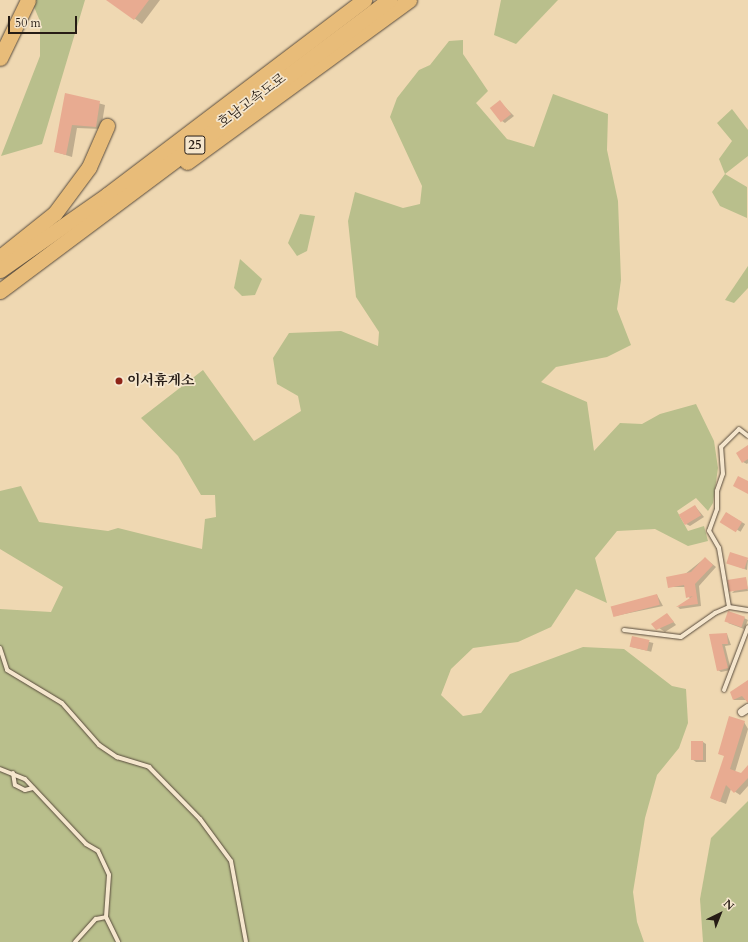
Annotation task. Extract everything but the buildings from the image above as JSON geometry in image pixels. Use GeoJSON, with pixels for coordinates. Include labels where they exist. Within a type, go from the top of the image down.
{"type":"FeatureCollection","features":[{"type":"Feature","properties":{"kind":"highway"},"geometry":{"type":"LineString","coordinates":[[0,58],[28,0]]}},
{"type":"Feature","properties":{"kind":"highway","name":"호남고속도로"},"geometry":{"type":"LineString","coordinates":[[0,270],[107,195],[364,0]]}},
{"type":"Feature","properties":{"kind":"highway","name":"호남고속도로"},"geometry":{"type":"LineString","coordinates":[[0,291],[111,210],[389,0]]}},
{"type":"Feature","properties":{"kind":"highway"},"geometry":{"type":"LineString","coordinates":[[111,210],[216,144],[409,0]]}},
{"type":"Feature","properties":{"kind":"highway"},"geometry":{"type":"LineString","coordinates":[[0,257],[56,213],[89,167],[107,126]]}},
{"type":"Feature","properties":{"kind":"lane"},"geometry":{"type":"LineString","coordinates":[[729,608],[720,548],[709,532],[717,509],[717,491],[723,474],[721,447],[739,429],[748,436]]}},
{"type":"Feature","properties":{"kind":"lane"},"geometry":{"type":"LineString","coordinates":[[624,630],[681,637],[700,621],[729,608],[748,610]]}},
{"type":"Feature","properties":{"kind":"lane"},"geometry":{"type":"LineString","coordinates":[[724,690],[748,628]]}},
{"type":"Feature","properties":{"kind":"lane"},"geometry":{"type":"LineString","coordinates":[[0,648],[6,670],[62,703],[99,745],[117,757],[149,767],[200,819],[231,861],[246,942]]}},
{"type":"Feature","properties":{"kind":"lane"},"geometry":{"type":"LineString","coordinates":[[0,769],[13,773],[33,788],[86,844],[98,851],[109,875],[106,917],[118,942]]}},
{"type":"Feature","properties":{"kind":"lane"},"geometry":{"type":"LineString","coordinates":[[13,773],[15,785],[25,790],[33,788]]}},
{"type":"Feature","properties":{"kind":"lane"},"geometry":{"type":"LineString","coordinates":[[75,942],[96,919],[106,917]]}},
{"type":"Feature","properties":{"kind":"green space"},"geometry":{"type":"Polygon","coordinates":[[[31,0],[85,0],[42,144],[1,156],[40,56],[40,21],[31,0]]]}},
{"type":"Feature","properties":{"kind":"green space"},"geometry":{"type":"Polygon","coordinates":[[[501,0],[558,0],[516,44],[494,35],[501,0]]]}},
{"type":"Feature","properties":{"kind":"green space"},"geometry":{"type":"Polygon","coordinates":[[[463,40],[463,54],[488,91],[476,103],[507,139],[534,147],[553,94],[608,114],[607,150],[618,201],[621,280],[617,309],[631,345],[607,357],[556,367],[541,382],[587,402],[594,451],[620,423],[642,424],[660,414],[696,404],[714,441],[718,468],[713,503],[708,511],[696,498],[677,511],[688,531],[704,526],[708,541],[688,546],[655,529],[617,531],[595,558],[607,603],[576,589],[551,627],[518,642],[473,648],[451,669],[441,695],[463,716],[481,713],[510,674],[583,647],[624,649],[672,686],[686,689],[688,723],[679,748],[657,775],[645,818],[633,892],[637,922],[644,942],[0,942],[0,609],[51,612],[63,587],[0,549],[0,491],[21,486],[39,522],[108,531],[118,528],[202,549],[205,519],[216,517],[215,495],[201,495],[178,456],[141,418],[203,370],[254,441],[301,411],[298,396],[277,384],[273,358],[289,333],[341,331],[378,346],[379,332],[356,297],[348,221],[355,192],[403,208],[420,204],[422,186],[390,117],[397,98],[419,70],[430,65],[449,41],[463,40]]]}},
{"type":"Feature","properties":{"kind":"green space"},"geometry":{"type":"Polygon","coordinates":[[[732,109],[748,130],[748,156],[725,174],[719,159],[732,141],[717,123],[732,109]]]}},
{"type":"Feature","properties":{"kind":"green space"},"geometry":{"type":"Polygon","coordinates":[[[725,174],[747,187],[747,218],[720,206],[712,192],[725,174]]]}},
{"type":"Feature","properties":{"kind":"green space"},"geometry":{"type":"Polygon","coordinates":[[[300,214],[315,216],[307,251],[297,256],[288,243],[300,214]]]}},
{"type":"Feature","properties":{"kind":"green space"},"geometry":{"type":"Polygon","coordinates":[[[240,259],[262,279],[255,295],[242,296],[234,288],[240,259]]]}},
{"type":"Feature","properties":{"kind":"green space"},"geometry":{"type":"Polygon","coordinates":[[[748,266],[748,288],[734,303],[725,300],[748,266]]]}},
{"type":"Feature","properties":{"kind":"green space"},"geometry":{"type":"Polygon","coordinates":[[[748,801],[748,942],[703,942],[700,899],[711,838],[748,801]]]}},
{"type":"Feature","properties":{"kind":"place","name":"이서휴게소"},"geometry":{"type":"Point","coordinates":[119,381]}}]}
